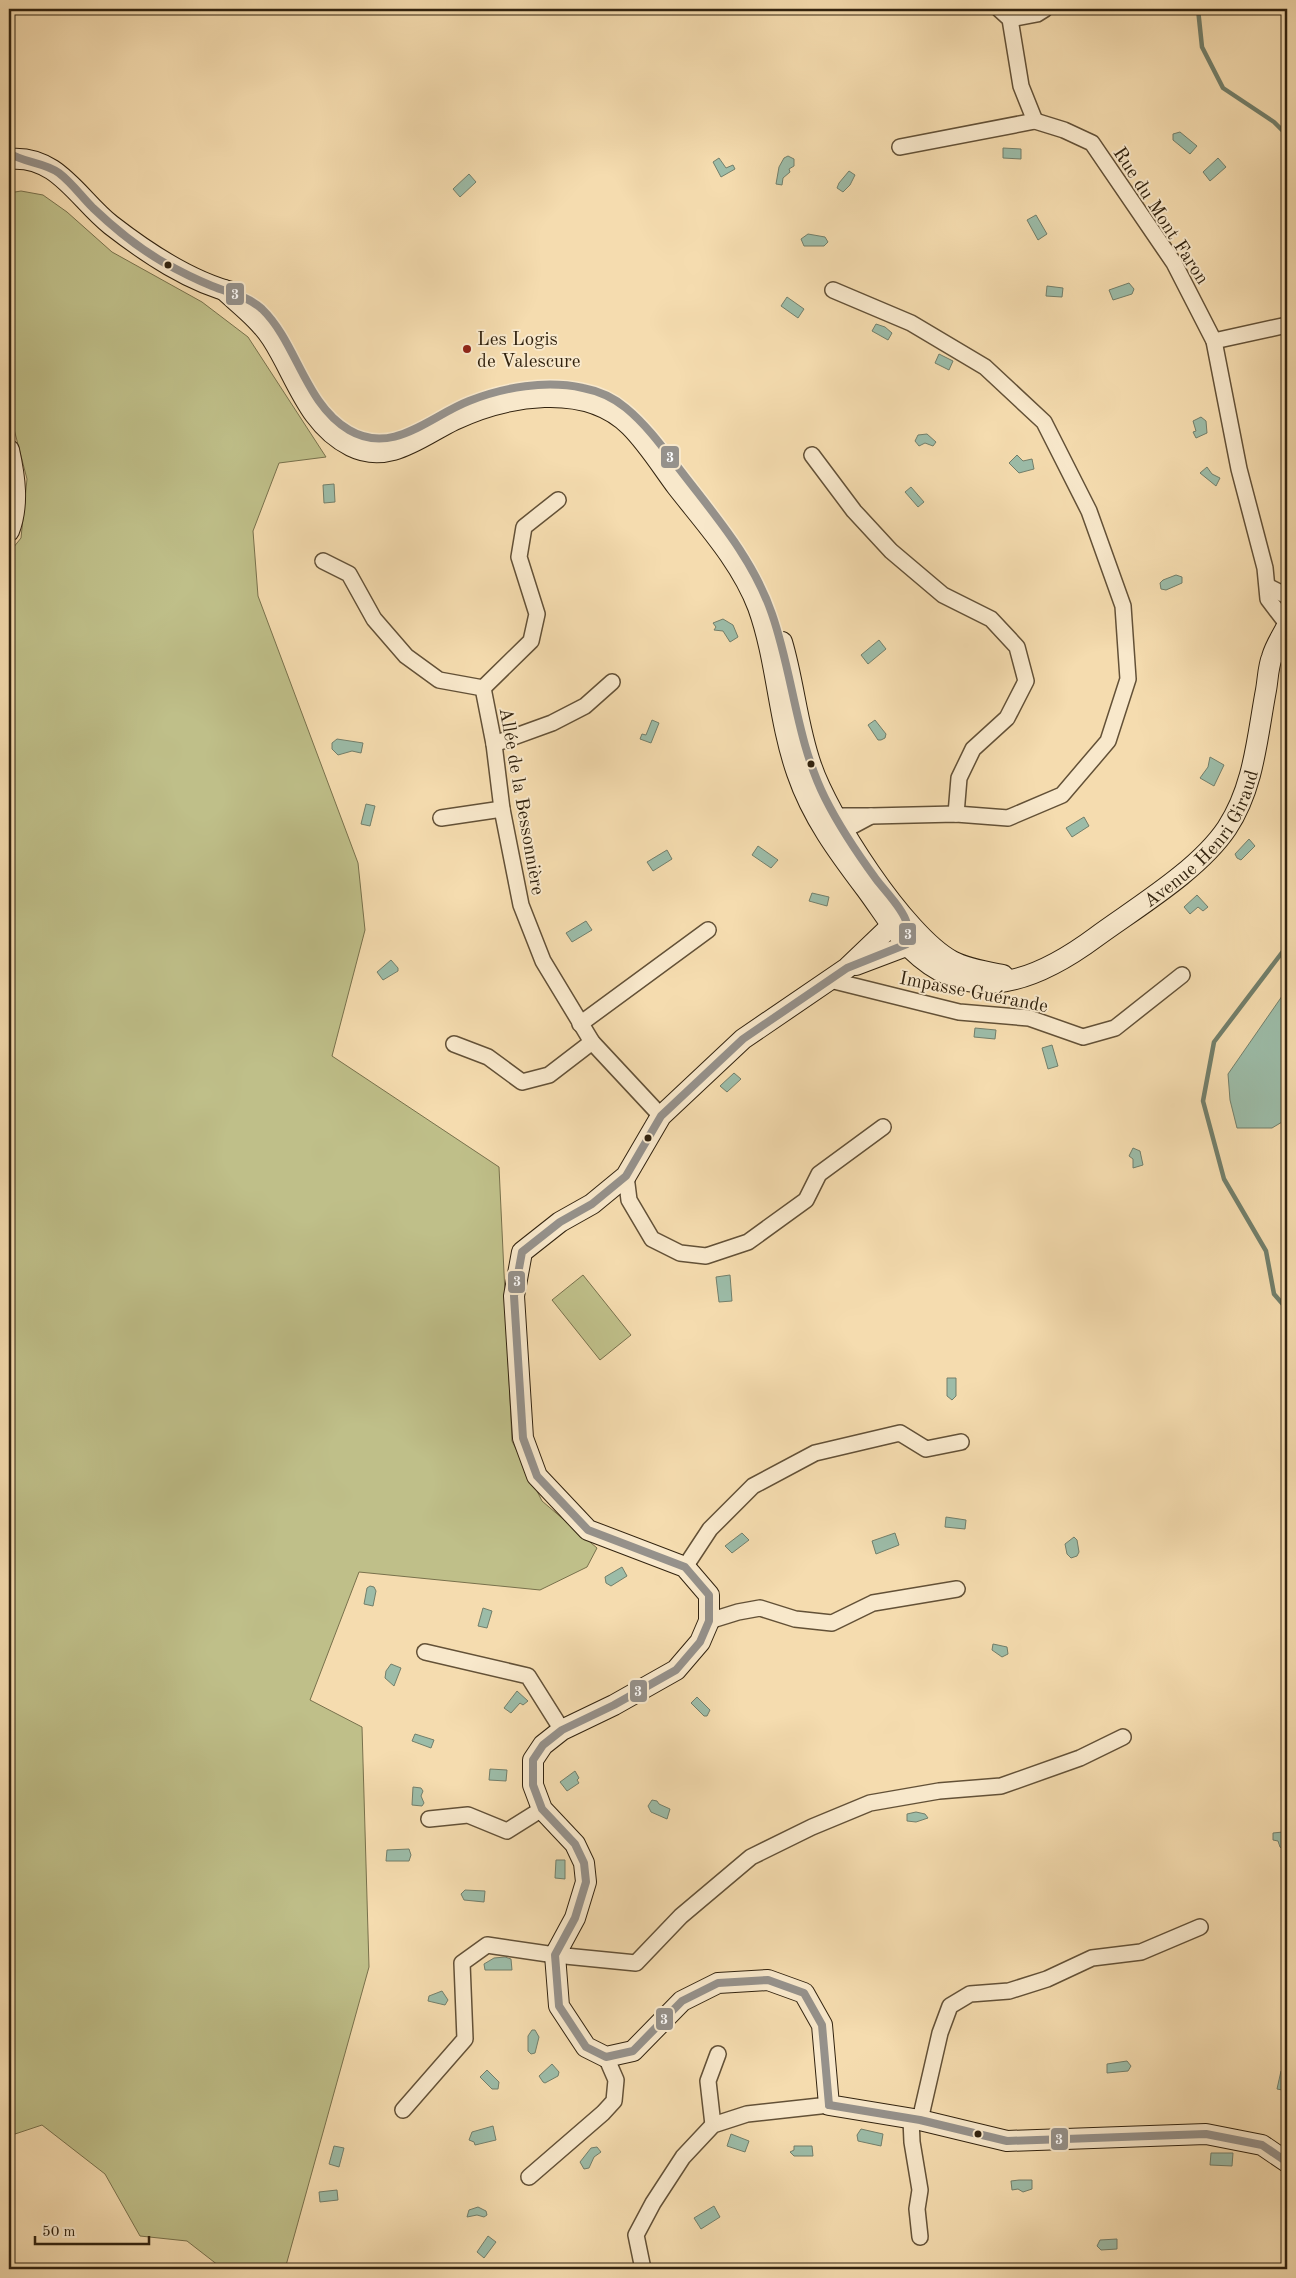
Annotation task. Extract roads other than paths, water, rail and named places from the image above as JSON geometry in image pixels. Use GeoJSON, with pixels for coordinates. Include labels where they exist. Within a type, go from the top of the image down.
{"type":"FeatureCollection","features":[{"type":"Feature","properties":{"kind":"street"},"geometry":{"type":"LineString","coordinates":[[999,9],[1010,19],[1021,86],[1035,120]]}},
{"type":"Feature","properties":{"kind":"street"},"geometry":{"type":"LineString","coordinates":[[1010,19],[1037,14],[1045,9]]}},
{"type":"Feature","properties":{"kind":"street","name":"Rue du Mont Faron"},"geometry":{"type":"LineString","coordinates":[[900,146],[1035,120],[1064,130],[1092,143],[1174,263],[1214,341],[1239,469],[1269,588],[1268,599],[1287,625]]}},
{"type":"Feature","properties":{"kind":"street","name":"Avenue Henri Giraud"},"geometry":{"type":"LineString","coordinates":[[9,159],[35,161],[62,175],[109,224],[168,265],[224,290],[244,295],[262,308],[281,330],[320,400],[341,424],[357,434],[372,439],[396,437],[419,428],[467,401],[531,386],[581,387],[614,398],[648,429],[744,555],[760,582],[783,648],[809,758],[836,829]]}},
{"type":"Feature","properties":{"kind":"street","name":"Avenue Henri Giraud"},"geometry":{"type":"LineString","coordinates":[[9,172],[30,171],[50,178],[88,203]]}},
{"type":"Feature","properties":{"kind":"street","name":"Avenue Henri Giraud"},"geometry":{"type":"LineString","coordinates":[[224,290],[269,334],[309,407],[330,432],[353,447],[377,454],[402,449],[452,421],[473,412],[531,399],[563,398],[583,400],[601,406],[629,426],[733,561],[752,594],[770,647],[787,737],[808,801],[836,829],[906,929],[952,961],[984,972],[1017,978],[1049,968],[1084,946],[1171,882],[1204,855],[1225,832],[1243,800],[1272,656],[1287,625]]}},
{"type":"Feature","properties":{"kind":"street"},"geometry":{"type":"LineString","coordinates":[[833,290],[910,323],[985,367],[1044,422],[1090,511],[1123,606],[1128,679],[1108,741],[1062,795],[1008,818],[956,814],[871,816],[836,829]]}},
{"type":"Feature","properties":{"kind":"street"},"geometry":{"type":"LineString","coordinates":[[1214,341],[1287,326]]}},
{"type":"Feature","properties":{"kind":"street"},"geometry":{"type":"LineString","coordinates":[[9,450],[13,468],[15,508],[9,531]]}},
{"type":"Feature","properties":{"kind":"street"},"geometry":{"type":"LineString","coordinates":[[812,455],[854,512],[891,552],[943,595],[991,619],[1017,648],[1026,681],[1007,718],[974,749],[959,778],[956,814]]}},
{"type":"Feature","properties":{"kind":"street"},"geometry":{"type":"LineString","coordinates":[[323,561],[349,574],[374,619],[406,656],[439,680],[483,688],[531,641],[538,614],[519,557],[524,527],[558,500]]}},
{"type":"Feature","properties":{"kind":"street"},"geometry":{"type":"LineString","coordinates":[[1269,588],[1287,596]]}},
{"type":"Feature","properties":{"kind":"street"},"geometry":{"type":"LineString","coordinates":[[494,744],[552,723],[585,706],[612,682]]}},
{"type":"Feature","properties":{"kind":"street","name":"Allée de la Bessonnière"},"geometry":{"type":"LineString","coordinates":[[483,688],[494,744],[502,809],[521,905],[543,961],[592,1042],[661,1116]]}},
{"type":"Feature","properties":{"kind":"street"},"geometry":{"type":"LineString","coordinates":[[441,818],[502,809]]}},
{"type":"Feature","properties":{"kind":"street"},"geometry":{"type":"LineString","coordinates":[[829,2105],[822,2025],[804,1993],[768,1980],[718,1983],[682,2001],[633,2051],[606,2056],[586,2048],[559,2006],[555,1955],[575,1918],[586,1882],[584,1863],[575,1844],[542,1809],[532,1785],[533,1760],[543,1745],[562,1730],[614,1705],[676,1670],[700,1642],[709,1621],[709,1595],[685,1568],[635,1546],[588,1530],[537,1476],[523,1438],[514,1296],[522,1252],[560,1222],[592,1204],[626,1176],[661,1116],[744,1039],[906,929]]}},
{"type":"Feature","properties":{"kind":"street"},"geometry":{"type":"LineString","coordinates":[[580,1024],[708,930]]}},
{"type":"Feature","properties":{"kind":"street","name":"Impasse Guérande"},"geometry":{"type":"LineString","coordinates":[[830,980],[959,1012],[1029,1018],[1082,1037],[1115,1028],[1182,975]]}},
{"type":"Feature","properties":{"kind":"street"},"geometry":{"type":"LineString","coordinates":[[454,1044],[488,1058],[522,1082],[549,1075],[592,1042]]}},
{"type":"Feature","properties":{"kind":"street"},"geometry":{"type":"LineString","coordinates":[[626,1176],[630,1200],[652,1239],[680,1253],[706,1256],[748,1242],[799,1206],[806,1200],[819,1174],[883,1127]]}},
{"type":"Feature","properties":{"kind":"street"},"geometry":{"type":"LineString","coordinates":[[685,1568],[710,1529],[753,1486],[815,1453],[900,1433],[926,1449],[961,1442]]}},
{"type":"Feature","properties":{"kind":"street"},"geometry":{"type":"LineString","coordinates":[[709,1621],[738,1612],[760,1608],[795,1619],[832,1622],[873,1603],[957,1589]]}},
{"type":"Feature","properties":{"kind":"street"},"geometry":{"type":"LineString","coordinates":[[425,1652],[528,1676],[562,1730]]}},
{"type":"Feature","properties":{"kind":"street"},"geometry":{"type":"LineString","coordinates":[[403,2110],[465,2040],[462,1963],[487,1945],[555,1955],[636,1963],[682,1916],[751,1857],[812,1826],[870,1803],[939,1791],[1001,1786],[1080,1758],[1123,1737]]}},
{"type":"Feature","properties":{"kind":"street"},"geometry":{"type":"LineString","coordinates":[[429,1819],[468,1815],[507,1831],[542,1809]]}},
{"type":"Feature","properties":{"kind":"street"},"geometry":{"type":"LineString","coordinates":[[920,2237],[917,2209],[920,2190],[912,2142],[915,2119],[940,2033],[950,2006],[970,1994],[1009,1991],[1047,1979],[1092,1958],[1141,1952],[1200,1927]]}},
{"type":"Feature","properties":{"kind":"street"},"geometry":{"type":"LineString","coordinates":[[714,2125],[708,2081],[718,2054]]}},
{"type":"Feature","properties":{"kind":"street"},"geometry":{"type":"LineString","coordinates":[[529,2177],[603,2113],[614,2101],[616,2080],[606,2056]]}},
{"type":"Feature","properties":{"kind":"street"},"geometry":{"type":"LineString","coordinates":[[643,2269],[636,2235],[653,2203],[683,2157],[714,2125],[747,2114],[829,2105],[915,2119],[1006,2141],[1206,2134],[1262,2145],[1287,2162]]}},
{"type":"Feature","properties":{"kind":"waterway"},"geometry":{"type":"LineString","coordinates":[[1198,9],[1202,47],[1223,88],[1274,122],[1287,135]]}},
{"type":"Feature","properties":{"kind":"waterway"},"geometry":{"type":"LineString","coordinates":[[1287,946],[1214,1042],[1203,1101],[1224,1179],[1266,1251],[1274,1294],[1287,1309]]}},
{"type":"Feature","properties":{"kind":"place","name":"Les Logis de Valescure"},"geometry":{"type":"Point","coordinates":[467,349]}}]}
